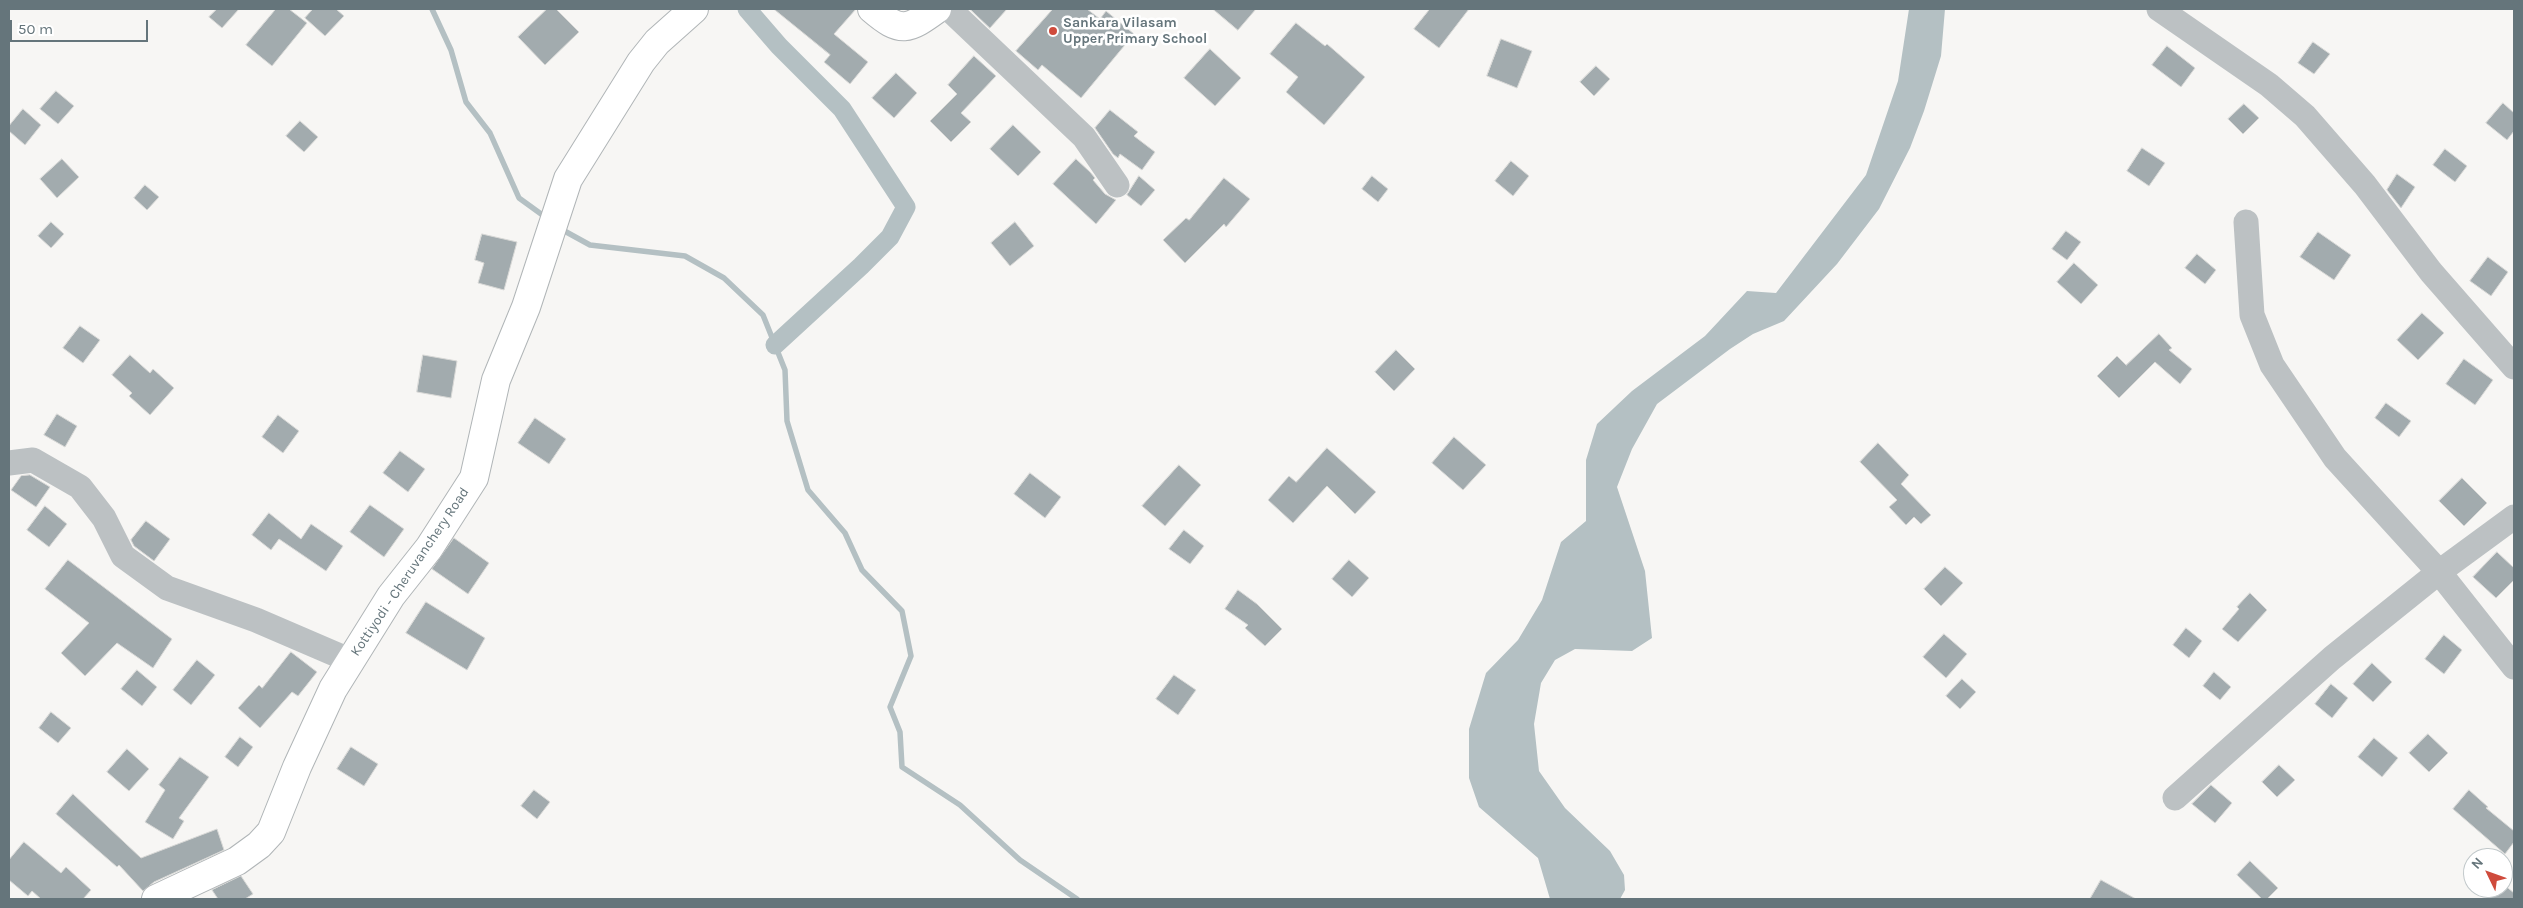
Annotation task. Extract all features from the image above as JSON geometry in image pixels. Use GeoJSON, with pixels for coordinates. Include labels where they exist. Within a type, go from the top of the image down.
{"type":"FeatureCollection","features":[{"type":"Feature","properties":{"kind":"main road","name":"Kottiyodi - Cheruvanchery Road"},"geometry":{"type":"LineString","coordinates":[[156,899],[237,861],[259,845],[271,832],[301,758],[333,689],[349,660],[391,596],[428,548],[474,478],[496,380],[526,307],[568,179],[641,62],[657,42],[694,9]]}},
{"type":"Feature","properties":{"kind":"main road"},"geometry":{"type":"LineString","coordinates":[[872,9],[886,21],[900,27],[916,25],[937,9]]}},
{"type":"Feature","properties":{"kind":"street"},"geometry":{"type":"LineString","coordinates":[[949,9],[1084,137],[1117,185]]}},
{"type":"Feature","properties":{"kind":"street"},"geometry":{"type":"LineString","coordinates":[[2159,9],[2269,85],[2305,116],[2365,185],[2431,272],[2514,367]]}},
{"type":"Feature","properties":{"kind":"street"},"geometry":{"type":"LineString","coordinates":[[2246,222],[2252,315],[2272,365],[2335,458],[2439,572],[2514,667]]}},
{"type":"Feature","properties":{"kind":"street"},"geometry":{"type":"LineString","coordinates":[[9,463],[33,460],[80,487],[104,518],[123,556],[168,588],[256,620],[349,660]]}},
{"type":"Feature","properties":{"kind":"street"},"geometry":{"type":"LineString","coordinates":[[2175,798],[2332,658],[2439,572],[2514,517]]}},
{"type":"Feature","properties":{"kind":"shaded area"},"geometry":{"type":"Polygon","coordinates":[[[1909,9],[1945,9],[1941,56],[1910,148],[1879,209],[1837,264],[1784,321],[1753,334],[1730,349],[1657,404],[1632,449],[1617,487],[1645,571],[1652,638],[1632,651],[1575,649],[1555,660],[1541,683],[1534,724],[1539,771],[1565,808],[1610,851],[1624,875],[1625,890],[1620,899],[1550,899],[1538,858],[1479,807],[1469,778],[1469,729],[1486,673],[1518,640],[1542,600],[1561,542],[1586,521],[1586,460],[1597,424],[1632,391],[1705,336],[1747,291],[1776,293],[1866,175],[1898,81],[1909,9]]]}},
{"type":"Feature","properties":{"kind":"building"},"geometry":{"type":"Polygon","coordinates":[[[217,9],[239,9],[222,28],[209,17],[217,9]]]}},
{"type":"Feature","properties":{"kind":"building"},"geometry":{"type":"Polygon","coordinates":[[[276,9],[289,9],[307,23],[272,66],[246,45],[276,9]]]}},
{"type":"Feature","properties":{"kind":"building"},"geometry":{"type":"Polygon","coordinates":[[[313,9],[336,9],[344,16],[325,36],[305,18],[313,9]]]}},
{"type":"Feature","properties":{"kind":"building"},"geometry":{"type":"Polygon","coordinates":[[[547,9],[556,9],[579,32],[545,65],[518,37],[547,9]]]}},
{"type":"Feature","properties":{"kind":"building"},"geometry":{"type":"Polygon","coordinates":[[[774,9],[856,9],[834,34],[868,62],[850,84],[824,62],[830,55],[774,9]]]}},
{"type":"Feature","properties":{"kind":"building"},"geometry":{"type":"Polygon","coordinates":[[[970,9],[1007,9],[990,28],[970,9]]]}},
{"type":"Feature","properties":{"kind":"building"},"geometry":{"type":"Polygon","coordinates":[[[1053,9],[1087,9],[1100,19],[1106,11],[1134,34],[1081,98],[1042,65],[1038,70],[1016,51],[1053,9]]]}},
{"type":"Feature","properties":{"kind":"building"},"geometry":{"type":"Polygon","coordinates":[[[1213,9],[1256,9],[1238,30],[1213,9]]]}},
{"type":"Feature","properties":{"kind":"building"},"geometry":{"type":"Polygon","coordinates":[[[1430,9],[1469,9],[1439,48],[1414,29],[1430,9]]]}},
{"type":"Feature","properties":{"kind":"building"},"geometry":{"type":"Polygon","coordinates":[[[1296,23],[1325,46],[1327,44],[1365,77],[1324,125],[1286,92],[1298,77],[1270,54],[1296,23]]]}},
{"type":"Feature","properties":{"kind":"building"},"geometry":{"type":"Polygon","coordinates":[[[1501,39],[1532,51],[1517,88],[1487,76],[1501,39]]]}},
{"type":"Feature","properties":{"kind":"building"},"geometry":{"type":"Polygon","coordinates":[[[2313,42],[2330,54],[2314,74],[2298,63],[2313,42]]]}},
{"type":"Feature","properties":{"kind":"building"},"geometry":{"type":"Polygon","coordinates":[[[2167,46],[2195,68],[2181,87],[2152,65],[2167,46]]]}},
{"type":"Feature","properties":{"kind":"building"},"geometry":{"type":"Polygon","coordinates":[[[1210,49],[1241,78],[1215,106],[1184,78],[1210,49]]]}},
{"type":"Feature","properties":{"kind":"building"},"geometry":{"type":"Polygon","coordinates":[[[974,56],[996,76],[961,113],[971,122],[951,142],[930,121],[957,94],[948,85],[974,56]]]}},
{"type":"Feature","properties":{"kind":"building"},"geometry":{"type":"Polygon","coordinates":[[[1596,66],[1610,79],[1594,96],[1580,82],[1596,66]]]}},
{"type":"Feature","properties":{"kind":"building"},"geometry":{"type":"Polygon","coordinates":[[[896,73],[917,93],[894,118],[872,98],[896,73]]]}},
{"type":"Feature","properties":{"kind":"building"},"geometry":{"type":"Polygon","coordinates":[[[56,91],[74,106],[58,124],[40,109],[56,91]]]}},
{"type":"Feature","properties":{"kind":"building"},"geometry":{"type":"Polygon","coordinates":[[[2503,103],[2514,113],[2514,131],[2507,140],[2486,123],[2503,103]]]}},
{"type":"Feature","properties":{"kind":"building"},"geometry":{"type":"Polygon","coordinates":[[[2244,104],[2259,118],[2243,134],[2228,119],[2244,104]]]}},
{"type":"Feature","properties":{"kind":"building"},"geometry":{"type":"Polygon","coordinates":[[[23,109],[41,125],[25,145],[9,131],[9,126],[23,109]]]}},
{"type":"Feature","properties":{"kind":"building"},"geometry":{"type":"Polygon","coordinates":[[[1110,110],[1138,132],[1134,136],[1155,152],[1142,170],[1120,154],[1118,158],[1113,154],[1095,128],[1110,110]]]}},
{"type":"Feature","properties":{"kind":"building"},"geometry":{"type":"Polygon","coordinates":[[[300,121],[318,137],[304,152],[286,136],[300,121]]]}},
{"type":"Feature","properties":{"kind":"building"},"geometry":{"type":"Polygon","coordinates":[[[1013,125],[1041,152],[1018,176],[990,149],[1013,125]]]}},
{"type":"Feature","properties":{"kind":"building"},"geometry":{"type":"Polygon","coordinates":[[[2142,148],[2165,163],[2149,186],[2127,171],[2142,148]]]}},
{"type":"Feature","properties":{"kind":"building"},"geometry":{"type":"Polygon","coordinates":[[[2445,149],[2467,166],[2455,182],[2433,165],[2445,149]]]}},
{"type":"Feature","properties":{"kind":"building"},"geometry":{"type":"Polygon","coordinates":[[[62,159],[79,177],[57,198],[40,179],[62,159]]]}},
{"type":"Feature","properties":{"kind":"building"},"geometry":{"type":"Polygon","coordinates":[[[1076,159],[1095,178],[1093,180],[1105,194],[1116,200],[1096,224],[1053,184],[1076,159]]]}},
{"type":"Feature","properties":{"kind":"building"},"geometry":{"type":"Polygon","coordinates":[[[1511,161],[1529,176],[1513,196],[1495,181],[1511,161]]]}},
{"type":"Feature","properties":{"kind":"building"},"geometry":{"type":"Polygon","coordinates":[[[2397,174],[2415,187],[2401,208],[2387,190],[2397,174]]]}},
{"type":"Feature","properties":{"kind":"building"},"geometry":{"type":"Polygon","coordinates":[[[1139,176],[1155,190],[1141,206],[1127,195],[1139,176]]]}},
{"type":"Feature","properties":{"kind":"building"},"geometry":{"type":"Polygon","coordinates":[[[1372,176],[1388,189],[1378,202],[1362,189],[1372,176]]]}},
{"type":"Feature","properties":{"kind":"building"},"geometry":{"type":"Polygon","coordinates":[[[1224,178],[1250,199],[1226,227],[1224,224],[1185,263],[1163,240],[1186,218],[1189,220],[1224,178]]]}},
{"type":"Feature","properties":{"kind":"building"},"geometry":{"type":"Polygon","coordinates":[[[145,185],[159,197],[147,210],[134,198],[145,185]]]}},
{"type":"Feature","properties":{"kind":"building"},"geometry":{"type":"Polygon","coordinates":[[[51,222],[64,234],[51,248],[38,236],[51,222]]]}},
{"type":"Feature","properties":{"kind":"building"},"geometry":{"type":"Polygon","coordinates":[[[1015,222],[1034,246],[1010,266],[991,243],[1015,222]]]}},
{"type":"Feature","properties":{"kind":"building"},"geometry":{"type":"Polygon","coordinates":[[[2066,231],[2081,242],[2067,260],[2052,249],[2066,231]]]}},
{"type":"Feature","properties":{"kind":"building"},"geometry":{"type":"Polygon","coordinates":[[[2318,232],[2351,255],[2334,280],[2300,257],[2318,232]]]}},
{"type":"Feature","properties":{"kind":"building"},"geometry":{"type":"Polygon","coordinates":[[[482,234],[517,242],[504,290],[478,283],[484,263],[475,260],[482,234]]]}},
{"type":"Feature","properties":{"kind":"building"},"geometry":{"type":"Polygon","coordinates":[[[2197,254],[2216,270],[2205,284],[2185,268],[2197,254]]]}},
{"type":"Feature","properties":{"kind":"building"},"geometry":{"type":"Polygon","coordinates":[[[2488,257],[2508,272],[2491,296],[2470,281],[2488,257]]]}},
{"type":"Feature","properties":{"kind":"building"},"geometry":{"type":"Polygon","coordinates":[[[2074,263],[2098,285],[2081,304],[2057,282],[2074,263]]]}},
{"type":"Feature","properties":{"kind":"building"},"geometry":{"type":"Polygon","coordinates":[[[2422,313],[2444,333],[2418,360],[2397,340],[2422,313]]]}},
{"type":"Feature","properties":{"kind":"building"},"geometry":{"type":"Polygon","coordinates":[[[80,326],[100,340],[83,363],[63,348],[80,326]]]}},
{"type":"Feature","properties":{"kind":"building"},"geometry":{"type":"Polygon","coordinates":[[[2159,334],[2172,348],[2169,350],[2192,369],[2180,384],[2155,362],[2119,398],[2097,376],[2117,356],[2126,365],[2159,334]]]}},
{"type":"Feature","properties":{"kind":"building"},"geometry":{"type":"Polygon","coordinates":[[[1396,350],[1415,369],[1394,391],[1375,372],[1396,350]]]}},
{"type":"Feature","properties":{"kind":"building"},"geometry":{"type":"Polygon","coordinates":[[[130,355],[150,373],[153,369],[174,388],[150,415],[129,396],[132,393],[112,375],[130,355]]]}},
{"type":"Feature","properties":{"kind":"building"},"geometry":{"type":"Polygon","coordinates":[[[423,355],[457,361],[451,398],[417,392],[423,355]]]}},
{"type":"Feature","properties":{"kind":"building"},"geometry":{"type":"Polygon","coordinates":[[[2464,359],[2493,380],[2475,405],[2446,384],[2464,359]]]}},
{"type":"Feature","properties":{"kind":"building"},"geometry":{"type":"Polygon","coordinates":[[[2386,403],[2411,421],[2399,437],[2375,418],[2386,403]]]}},
{"type":"Feature","properties":{"kind":"building"},"geometry":{"type":"Polygon","coordinates":[[[57,414],[77,426],[65,447],[44,435],[57,414]]]}},
{"type":"Feature","properties":{"kind":"building"},"geometry":{"type":"Polygon","coordinates":[[[278,415],[299,431],[283,453],[262,437],[278,415]]]}},
{"type":"Feature","properties":{"kind":"building"},"geometry":{"type":"Polygon","coordinates":[[[535,418],[566,439],[549,464],[518,443],[535,418]]]}},
{"type":"Feature","properties":{"kind":"building"},"geometry":{"type":"Polygon","coordinates":[[[1454,437],[1486,465],[1463,490],[1432,463],[1454,437]]]}},
{"type":"Feature","properties":{"kind":"building"},"geometry":{"type":"Polygon","coordinates":[[[1878,443],[1909,475],[1901,484],[1931,515],[1921,524],[1914,517],[1906,525],[1889,507],[1897,500],[1860,462],[1878,443]]]}},
{"type":"Feature","properties":{"kind":"building"},"geometry":{"type":"Polygon","coordinates":[[[1327,448],[1376,492],[1355,514],[1327,486],[1293,523],[1268,500],[1289,476],[1296,482],[1327,448]]]}},
{"type":"Feature","properties":{"kind":"building"},"geometry":{"type":"Polygon","coordinates":[[[400,451],[425,469],[408,492],[383,473],[400,451]]]}},
{"type":"Feature","properties":{"kind":"building"},"geometry":{"type":"Polygon","coordinates":[[[1179,465],[1201,485],[1165,526],[1142,506],[1179,465]]]}},
{"type":"Feature","properties":{"kind":"building"},"geometry":{"type":"Polygon","coordinates":[[[1030,473],[1061,497],[1045,518],[1014,494],[1030,473]]]}},
{"type":"Feature","properties":{"kind":"building"},"geometry":{"type":"Polygon","coordinates":[[[30,475],[50,487],[36,507],[11,490],[21,476],[30,475]]]}},
{"type":"Feature","properties":{"kind":"building"},"geometry":{"type":"Polygon","coordinates":[[[2462,478],[2487,503],[2464,526],[2439,501],[2462,478]]]}},
{"type":"Feature","properties":{"kind":"building"},"geometry":{"type":"Polygon","coordinates":[[[370,505],[404,529],[384,557],[350,532],[370,505]]]}},
{"type":"Feature","properties":{"kind":"building"},"geometry":{"type":"Polygon","coordinates":[[[45,506],[67,524],[49,547],[27,530],[45,506]]]}},
{"type":"Feature","properties":{"kind":"building"},"geometry":{"type":"Polygon","coordinates":[[[269,513],[301,539],[311,524],[343,546],[326,571],[279,539],[271,550],[252,535],[269,513]]]}},
{"type":"Feature","properties":{"kind":"building"},"geometry":{"type":"Polygon","coordinates":[[[146,521],[170,539],[154,561],[134,546],[131,540],[146,521]]]}},
{"type":"Feature","properties":{"kind":"building"},"geometry":{"type":"Polygon","coordinates":[[[1184,530],[1204,546],[1190,564],[1169,549],[1184,530]]]}},
{"type":"Feature","properties":{"kind":"building"},"geometry":{"type":"Polygon","coordinates":[[[454,538],[489,563],[468,594],[432,569],[454,538]]]}},
{"type":"Feature","properties":{"kind":"building"},"geometry":{"type":"Polygon","coordinates":[[[2497,552],[2514,568],[2514,580],[2496,598],[2473,577],[2497,552]]]}},
{"type":"Feature","properties":{"kind":"building"},"geometry":{"type":"Polygon","coordinates":[[[68,560],[172,639],[153,668],[117,643],[85,676],[61,653],[89,623],[45,589],[68,560]]]}},
{"type":"Feature","properties":{"kind":"building"},"geometry":{"type":"Polygon","coordinates":[[[1349,560],[1369,578],[1352,597],[1332,579],[1349,560]]]}},
{"type":"Feature","properties":{"kind":"building"},"geometry":{"type":"Polygon","coordinates":[[[1945,567],[1963,583],[1941,606],[1924,589],[1945,567]]]}},
{"type":"Feature","properties":{"kind":"building"},"geometry":{"type":"Polygon","coordinates":[[[1238,590],[1257,604],[1282,629],[1265,646],[1245,628],[1248,625],[1225,609],[1238,590]]]}},
{"type":"Feature","properties":{"kind":"building"},"geometry":{"type":"Polygon","coordinates":[[[2250,593],[2267,610],[2238,642],[2222,629],[2239,609],[2237,607],[2250,593]]]}},
{"type":"Feature","properties":{"kind":"building"},"geometry":{"type":"Polygon","coordinates":[[[426,602],[485,638],[467,670],[406,633],[426,602]]]}},
{"type":"Feature","properties":{"kind":"building"},"geometry":{"type":"Polygon","coordinates":[[[2186,628],[2202,641],[2189,658],[2173,645],[2186,628]]]}},
{"type":"Feature","properties":{"kind":"building"},"geometry":{"type":"Polygon","coordinates":[[[1944,634],[1967,654],[1946,678],[1923,657],[1944,634]]]}},
{"type":"Feature","properties":{"kind":"building"},"geometry":{"type":"Polygon","coordinates":[[[2444,635],[2462,650],[2444,674],[2425,659],[2444,635]]]}},
{"type":"Feature","properties":{"kind":"building"},"geometry":{"type":"Polygon","coordinates":[[[291,652],[317,672],[298,696],[292,692],[260,728],[238,708],[259,685],[262,688],[291,652]]]}},
{"type":"Feature","properties":{"kind":"building"},"geometry":{"type":"Polygon","coordinates":[[[197,660],[215,675],[191,705],[173,690],[197,660]]]}},
{"type":"Feature","properties":{"kind":"building"},"geometry":{"type":"Polygon","coordinates":[[[2372,663],[2392,682],[2373,702],[2353,684],[2372,663]]]}},
{"type":"Feature","properties":{"kind":"building"},"geometry":{"type":"Polygon","coordinates":[[[137,670],[157,687],[142,706],[121,689],[137,670]]]}},
{"type":"Feature","properties":{"kind":"building"},"geometry":{"type":"Polygon","coordinates":[[[2214,672],[2231,687],[2220,700],[2203,686],[2214,672]]]}},
{"type":"Feature","properties":{"kind":"building"},"geometry":{"type":"Polygon","coordinates":[[[1174,675],[1196,690],[1178,715],[1156,699],[1174,675]]]}},
{"type":"Feature","properties":{"kind":"building"},"geometry":{"type":"Polygon","coordinates":[[[1962,679],[1976,692],[1960,709],[1946,696],[1962,679]]]}},
{"type":"Feature","properties":{"kind":"building"},"geometry":{"type":"Polygon","coordinates":[[[2331,684],[2348,698],[2332,718],[2315,704],[2331,684]]]}},
{"type":"Feature","properties":{"kind":"building"},"geometry":{"type":"Polygon","coordinates":[[[51,712],[71,728],[58,743],[39,728],[51,712]]]}},
{"type":"Feature","properties":{"kind":"building"},"geometry":{"type":"Polygon","coordinates":[[[2428,734],[2448,753],[2429,772],[2409,753],[2428,734]]]}},
{"type":"Feature","properties":{"kind":"building"},"geometry":{"type":"Polygon","coordinates":[[[240,737],[253,747],[238,767],[225,757],[240,737]]]}},
{"type":"Feature","properties":{"kind":"building"},"geometry":{"type":"Polygon","coordinates":[[[2374,738],[2398,758],[2382,777],[2358,757],[2374,738]]]}},
{"type":"Feature","properties":{"kind":"building"},"geometry":{"type":"Polygon","coordinates":[[[351,747],[378,764],[364,786],[337,769],[351,747]]]}},
{"type":"Feature","properties":{"kind":"building"},"geometry":{"type":"Polygon","coordinates":[[[127,749],[149,769],[129,791],[107,772],[127,749]]]}},
{"type":"Feature","properties":{"kind":"building"},"geometry":{"type":"Polygon","coordinates":[[[180,757],[209,777],[179,818],[184,821],[173,839],[145,822],[165,790],[159,785],[180,757]]]}},
{"type":"Feature","properties":{"kind":"building"},"geometry":{"type":"Polygon","coordinates":[[[2279,765],[2295,780],[2277,797],[2262,782],[2279,765]]]}},
{"type":"Feature","properties":{"kind":"building"},"geometry":{"type":"Polygon","coordinates":[[[2211,785],[2232,803],[2215,823],[2192,804],[2211,785]]]}},
{"type":"Feature","properties":{"kind":"building"},"geometry":{"type":"Polygon","coordinates":[[[534,790],[550,802],[537,819],[521,806],[534,790]]]}},
{"type":"Feature","properties":{"kind":"building"},"geometry":{"type":"Polygon","coordinates":[[[2469,790],[2488,807],[2486,808],[2514,831],[2514,842],[2510,848],[2498,848],[2453,809],[2469,790]]]}},
{"type":"Feature","properties":{"kind":"building"},"geometry":{"type":"Polygon","coordinates":[[[73,794],[141,858],[217,829],[224,850],[154,882],[143,891],[119,865],[117,867],[56,814],[73,794]]]}},
{"type":"Feature","properties":{"kind":"building"},"geometry":{"type":"Polygon","coordinates":[[[24,842],[61,873],[66,867],[91,890],[83,899],[41,899],[32,891],[28,896],[9,880],[9,860],[24,842]]]}},
{"type":"Feature","properties":{"kind":"building"},"geometry":{"type":"Polygon","coordinates":[[[2250,861],[2278,888],[2267,899],[2262,899],[2237,875],[2250,861]]]}},
{"type":"Feature","properties":{"kind":"building"},"geometry":{"type":"Polygon","coordinates":[[[241,876],[253,894],[245,899],[218,899],[212,890],[241,876]]]}},
{"type":"Feature","properties":{"kind":"building"},"geometry":{"type":"Polygon","coordinates":[[[2101,880],[2136,899],[2090,899],[2101,880]]]}},
{"type":"Feature","properties":{"kind":"building"},"geometry":{"type":"Polygon","coordinates":[[[2514,893],[2514,899],[2488,899],[2513,898],[2514,893]]]}},
{"type":"Feature","properties":{"kind":"waterway"},"geometry":{"type":"LineString","coordinates":[[432,9],[451,50],[466,102],[490,133],[519,198],[548,219]]}},
{"type":"Feature","properties":{"kind":"waterway"},"geometry":{"type":"LineString","coordinates":[[747,9],[779,46],[842,109],[906,207],[890,237],[775,345]]}},
{"type":"Feature","properties":{"kind":"waterway"},"geometry":{"type":"LineString","coordinates":[[559,228],[590,245],[685,256],[724,278],[763,315],[785,370],[787,421],[808,490],[845,533],[862,570],[902,611],[911,656],[890,707],[900,732],[902,767],[960,805],[1020,860],[1077,899]]}},
{"type":"Feature","properties":{"kind":"place","name":"Sankara Vilasam Upper Primary School"},"geometry":{"type":"Point","coordinates":[1053,31]}}]}
